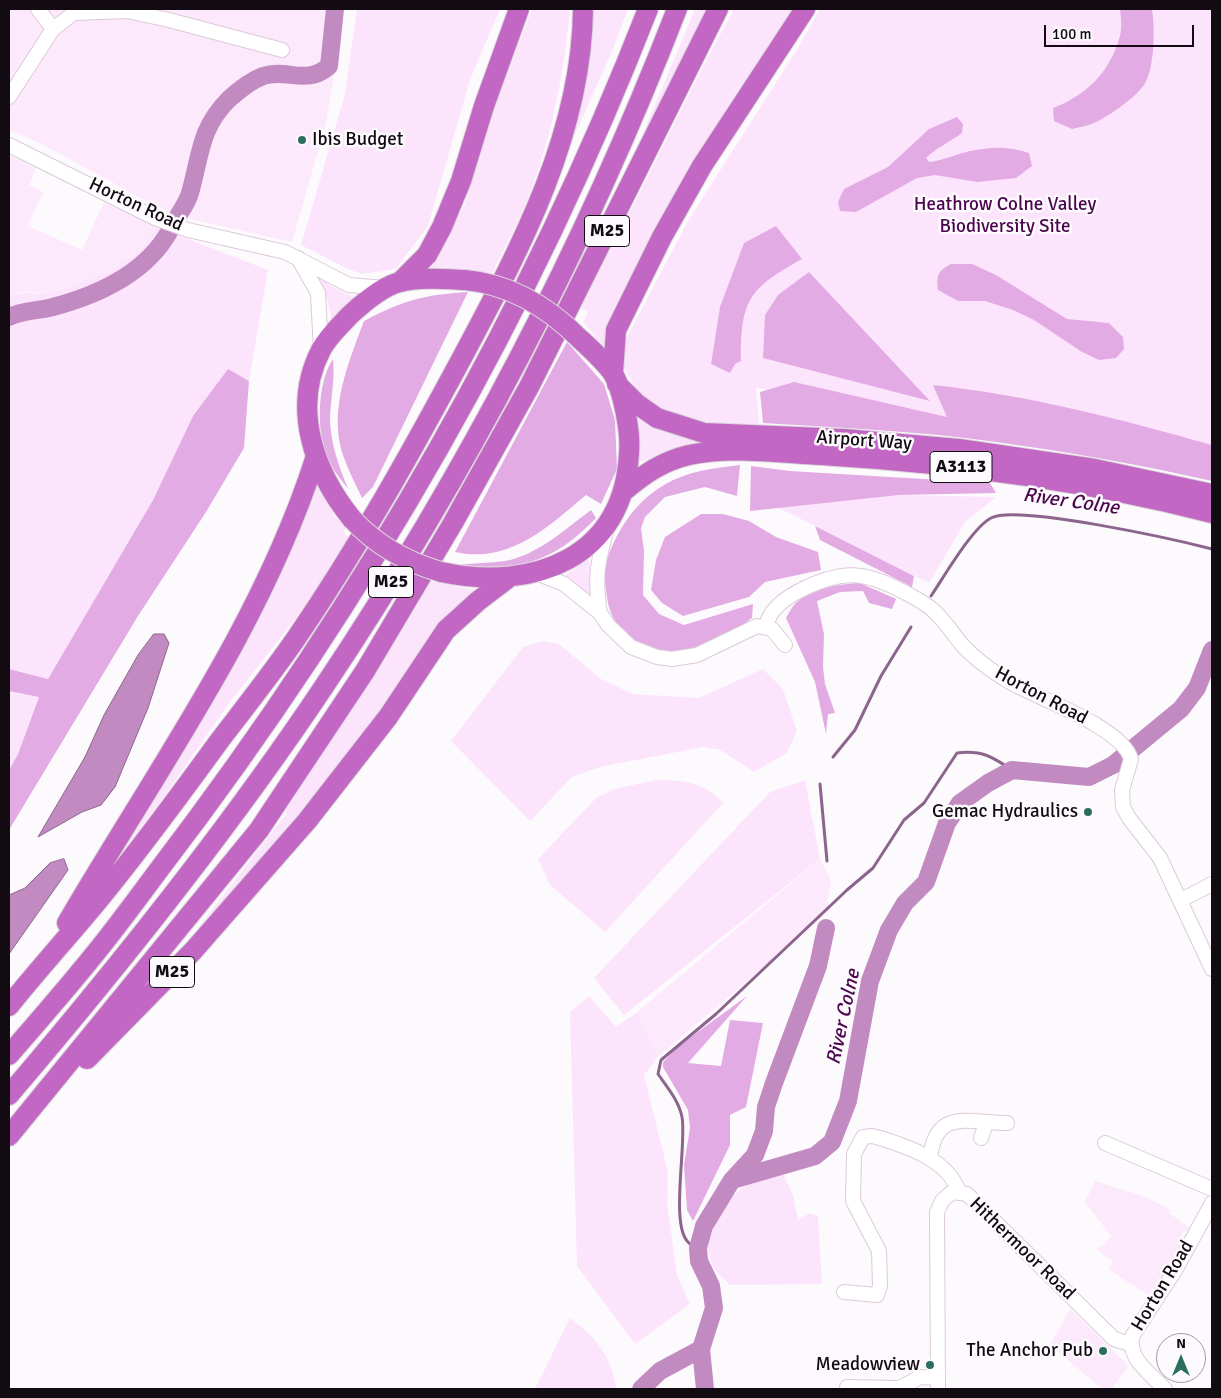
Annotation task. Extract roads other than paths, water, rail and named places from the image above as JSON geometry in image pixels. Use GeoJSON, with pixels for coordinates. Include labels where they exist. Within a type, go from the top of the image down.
{"type":"FeatureCollection","features":[{"type":"Feature","properties":{"kind":"highway"},"geometry":{"type":"LineString","coordinates":[[519,9],[484,106],[461,181],[442,227],[427,255],[394,285],[360,306],[338,328],[321,350],[311,380],[308,405],[309,427],[315,458],[333,493],[352,519],[384,547],[411,562],[441,572],[465,577],[507,579],[536,573],[574,555],[599,535],[608,524],[624,491],[629,466],[630,434],[615,379]]}},
{"type":"Feature","properties":{"kind":"highway","name":"M25"},"geometry":{"type":"LineString","coordinates":[[9,1006],[95,905],[152,833],[296,639],[356,547],[425,427],[492,303],[532,218],[564,131],[581,59],[583,9]]}},
{"type":"Feature","properties":{"kind":"highway","name":"M25"},"geometry":{"type":"LineString","coordinates":[[9,1055],[90,960],[219,790],[308,662],[378,553],[461,408],[534,268],[600,124],[648,9]]}},
{"type":"Feature","properties":{"kind":"highway","name":"M25"},"geometry":{"type":"LineString","coordinates":[[9,1096],[110,975],[197,864],[277,755],[366,622],[428,522],[483,424],[561,273],[631,121],[677,9]]}},
{"type":"Feature","properties":{"kind":"highway","name":"M25"},"geometry":{"type":"LineString","coordinates":[[29,1114],[46,1090],[259,830],[360,679],[530,387],[718,9]]}},
{"type":"Feature","properties":{"kind":"highway","name":"M25"},"geometry":{"type":"LineString","coordinates":[[615,379],[612,354],[616,330],[662,237],[702,166],[805,9]]}},
{"type":"Feature","properties":{"kind":"highway","name":"Airport Way"},"geometry":{"type":"LineString","coordinates":[[394,285],[465,280],[494,285],[524,297],[558,318],[580,338],[637,404],[657,418],[704,433],[845,439],[958,449],[1095,469],[1212,494]]}},
{"type":"Feature","properties":{"kind":"highway","name":"Airport Way"},"geometry":{"type":"LineString","coordinates":[[624,491],[658,466],[689,455],[729,452],[782,453],[866,458],[1001,472],[1170,502],[1212,513]]}},
{"type":"Feature","properties":{"kind":"highway","name":"M25"},"geometry":{"type":"LineString","coordinates":[[44,963],[197,710],[236,639],[271,571],[315,458]]}},
{"type":"Feature","properties":{"kind":"highway","name":"M25"},"geometry":{"type":"LineString","coordinates":[[9,1136],[193,951],[307,821],[388,717],[446,630],[478,601],[507,579]]}},
{"type":"Feature","properties":{"kind":"street"},"geometry":{"type":"LineString","coordinates":[[38,9],[53,29]]}},
{"type":"Feature","properties":{"kind":"street"},"geometry":{"type":"LineString","coordinates":[[9,97],[53,29],[74,13],[127,11],[170,20],[282,50]]}},
{"type":"Feature","properties":{"kind":"street","name":"Horton Road"},"geometry":{"type":"LineString","coordinates":[[9,145],[155,218],[188,230],[285,252],[330,277],[349,285],[372,288],[394,285]]}},
{"type":"Feature","properties":{"kind":"street"},"geometry":{"type":"LineString","coordinates":[[298,258],[318,293],[321,350]]}},
{"type":"Feature","properties":{"kind":"street"},"geometry":{"type":"LineString","coordinates":[[600,613],[596,589],[596,570],[608,524]]}},
{"type":"Feature","properties":{"kind":"street"},"geometry":{"type":"LineString","coordinates":[[536,573],[564,584],[600,613],[608,625],[631,647],[657,657],[672,659],[704,653],[750,629],[766,627],[777,634],[785,645]]}},
{"type":"Feature","properties":{"kind":"street","name":"Horton Road"},"geometry":{"type":"LineString","coordinates":[[766,627],[770,613],[802,590],[837,576],[869,576],[922,602],[935,611],[964,647],[991,670],[1026,691],[1105,729],[1118,739],[1131,759],[1122,790],[1123,807],[1128,818],[1160,858],[1212,968]]}},
{"type":"Feature","properties":{"kind":"street"},"geometry":{"type":"LineString","coordinates":[[1181,900],[1212,884]]}},
{"type":"Feature","properties":{"kind":"street"},"geometry":{"type":"LineString","coordinates":[[930,1158],[936,1133],[947,1124],[965,1120],[1007,1123]]}},
{"type":"Feature","properties":{"kind":"street"},"geometry":{"type":"LineString","coordinates":[[981,1138],[986,1123]]}},
{"type":"Feature","properties":{"kind":"street"},"geometry":{"type":"LineString","coordinates":[[844,1292],[877,1295],[880,1286],[879,1251],[853,1201],[854,1154],[863,1137],[872,1136],[880,1138],[930,1158],[953,1179],[958,1192]]}},
{"type":"Feature","properties":{"kind":"street"},"geometry":{"type":"LineString","coordinates":[[1112,1141],[1212,1189]]}},
{"type":"Feature","properties":{"kind":"street","name":"Hithermoor Road"},"geometry":{"type":"LineString","coordinates":[[938,1383],[937,1212],[942,1201],[952,1192],[967,1194],[1114,1339],[1130,1344]]}},
{"type":"Feature","properties":{"kind":"street","name":"Horton Road"},"geometry":{"type":"LineString","coordinates":[[1165,1389],[1134,1357],[1130,1344],[1133,1335],[1176,1269],[1212,1203]]}},
{"type":"Feature","properties":{"kind":"street"},"geometry":{"type":"LineString","coordinates":[[847,1387],[900,1388],[920,1377],[938,1383]]}},
{"type":"Feature","properties":{"kind":"waterway"},"geometry":{"type":"LineString","coordinates":[[178,216],[189,196],[206,132],[219,110],[241,89],[263,76],[272,74],[313,75],[329,66],[335,9]]}},
{"type":"Feature","properties":{"kind":"waterway"},"geometry":{"type":"LineString","coordinates":[[9,317],[70,302],[119,281],[147,260],[169,232]]}},
{"type":"Feature","properties":{"kind":"waterway","name":"River Colne"},"geometry":{"type":"LineString","coordinates":[[931,596],[975,532],[991,518],[1007,515],[1063,519],[1166,538],[1212,549]]}},
{"type":"Feature","properties":{"kind":"waterway","name":"River Colne"},"geometry":{"type":"LineString","coordinates":[[833,757],[855,730],[881,676],[911,627]]}},
{"type":"Feature","properties":{"kind":"waterway","name":"River Colne"},"geometry":{"type":"LineString","coordinates":[[732,1180],[815,1156],[832,1142],[848,1101],[870,981],[889,930],[905,903],[926,882],[947,823],[960,803],[988,783],[1012,770],[1089,777],[1113,765],[1181,709],[1197,688],[1212,650]]}},
{"type":"Feature","properties":{"kind":"waterway"},"geometry":{"type":"LineString","coordinates":[[698,1248],[689,1243],[683,1233],[680,1219],[683,1145],[682,1117],[669,1089],[658,1074],[661,1060],[716,1014],[847,890],[873,868],[904,820],[924,803],[957,753],[966,752],[987,756],[999,761],[1012,770]]}},
{"type":"Feature","properties":{"kind":"waterway","name":"River Colne"},"geometry":{"type":"LineString","coordinates":[[820,784],[827,861]]}},
{"type":"Feature","properties":{"kind":"waterway","name":"River Colne"},"geometry":{"type":"LineString","coordinates":[[705,1389],[701,1349],[714,1308],[711,1286],[699,1261],[698,1248],[704,1226],[732,1180],[755,1155],[764,1131],[766,1107],[818,966],[826,928]]}},
{"type":"Feature","properties":{"kind":"waterway","name":"River Colne"},"geometry":{"type":"LineString","coordinates":[[641,1389],[660,1371],[701,1349]]}},
{"type":"Feature","properties":{"kind":"place","name":"Ibis Budget"},"geometry":{"type":"Point","coordinates":[302,140]}},
{"type":"Feature","properties":{"kind":"place","name":"Gemac Hydraulics"},"geometry":{"type":"Point","coordinates":[1088,812]}},
{"type":"Feature","properties":{"kind":"place","name":"The Anchor Pub"},"geometry":{"type":"Point","coordinates":[1103,1351]}},
{"type":"Feature","properties":{"kind":"place","name":"Meadowview"},"geometry":{"type":"Point","coordinates":[930,1365]}},
{"type":"Feature","properties":{"kind":"park label","name":"Heathrow Colne Valley Biodiversity Site"},"geometry":{"type":"Point","coordinates":[1005,216]}}]}
